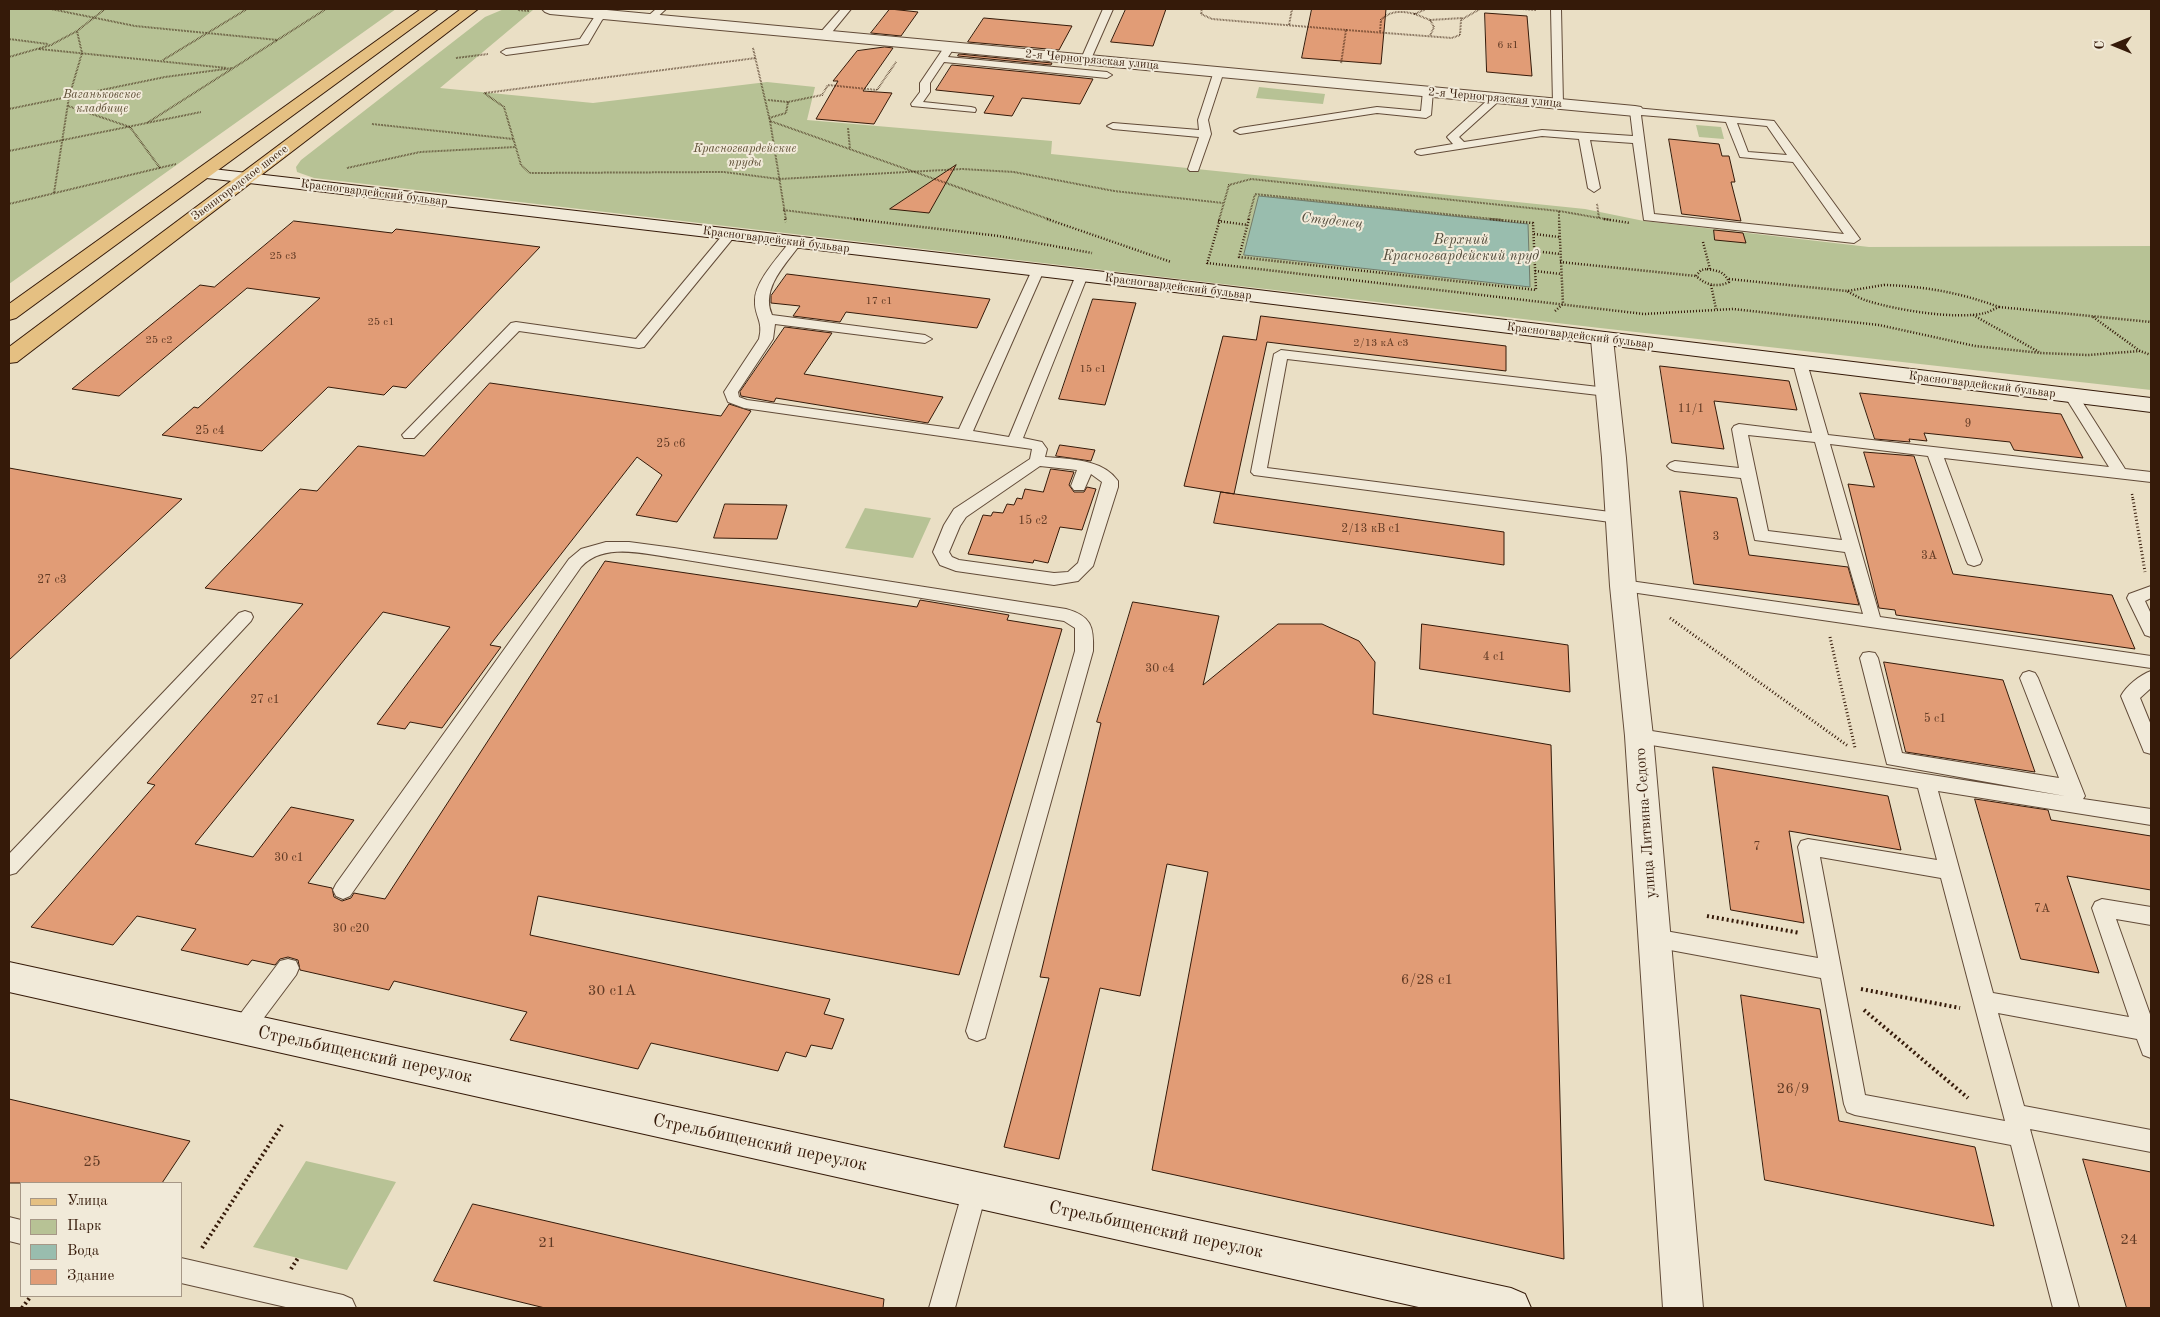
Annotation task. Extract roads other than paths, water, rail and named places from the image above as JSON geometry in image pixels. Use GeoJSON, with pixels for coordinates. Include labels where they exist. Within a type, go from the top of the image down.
{"type":"FeatureCollection","features":[{"type":"Feature","properties":{"kind":"main road","name":"Звенигородское шоссе"},"geometry":{"type":"LineString","coordinates":[[9,314],[430,9]]}},
{"type":"Feature","properties":{"kind":"main road","name":"Звенигородское шоссе"},"geometry":{"type":"LineString","coordinates":[[9,357],[470,9]]}},
{"type":"Feature","properties":{"kind":"street","name":"2-я Черногрязская улица"},"geometry":{"type":"LineString","coordinates":[[550,9],[603,14],[656,14],[750,28],[824,35],[946,53],[1086,59],[1635,111]]}},
{"type":"Feature","properties":{"kind":"street","name":"Красногвардейский бульвар"},"geometry":{"type":"LineString","coordinates":[[204,172],[1082,275],[2151,405]]}},
{"type":"Feature","properties":{"kind":"street","name":"улица Литвина-Седого"},"geometry":{"type":"LineString","coordinates":[[1602,339],[1623,586],[1639,736],[1683,1308]]}},
{"type":"Feature","properties":{"kind":"street","name":"Стрельбищенский переулок"},"geometry":{"type":"LineString","coordinates":[[9,977],[1511,1308]]}},
{"type":"Feature","properties":{"kind":"lane"},"geometry":{"type":"LineString","coordinates":[[824,35],[846,9]]}},
{"type":"Feature","properties":{"kind":"lane"},"geometry":{"type":"LineString","coordinates":[[1086,59],[1108,9]]}},
{"type":"Feature","properties":{"kind":"lane"},"geometry":{"type":"LineString","coordinates":[[1556,9],[1558,104]]}},
{"type":"Feature","properties":{"kind":"lane"},"geometry":{"type":"LineString","coordinates":[[506,52],[584,42],[598,18],[603,14]]}},
{"type":"Feature","properties":{"kind":"lane"},"geometry":{"type":"LineString","coordinates":[[971,110],[916,104],[925,92],[925,83],[946,53],[1107,75]]}},
{"type":"Feature","properties":{"kind":"lane"},"geometry":{"type":"LineString","coordinates":[[1194,169],[1204,134],[1203,120],[1219,71]]}},
{"type":"Feature","properties":{"kind":"lane"},"geometry":{"type":"LineString","coordinates":[[1240,131],[1377,110],[1426,115],[1428,92]]}},
{"type":"Feature","properties":{"kind":"lane"},"geometry":{"type":"LineString","coordinates":[[1462,146],[1453,137],[1496,98]]}},
{"type":"Feature","properties":{"kind":"lane"},"geometry":{"type":"LineString","coordinates":[[1635,111],[1770,123],[1854,239],[1648,217],[1635,111]]}},
{"type":"Feature","properties":{"kind":"lane"},"geometry":{"type":"LineString","coordinates":[[1730,119],[1744,155],[1797,160]]}},
{"type":"Feature","properties":{"kind":"lane"},"geometry":{"type":"LineString","coordinates":[[1113,126],[1204,134]]}},
{"type":"Feature","properties":{"kind":"lane"},"geometry":{"type":"LineString","coordinates":[[1421,152],[1542,133],[1638,140]]}},
{"type":"Feature","properties":{"kind":"lane"},"geometry":{"type":"LineString","coordinates":[[1584,136],[1594,188]]}},
{"type":"Feature","properties":{"kind":"lane"},"geometry":{"type":"LineString","coordinates":[[409,435],[516,326],[639,344],[730,234]]}},
{"type":"Feature","properties":{"kind":"lane"},"geometry":{"type":"LineString","coordinates":[[796,242],[763,289],[762,304],[768,320],[769,331],[766,339],[731,392],[733,399],[737,402],[1033,443],[1040,447],[1037,461],[960,513],[952,525],[940,552],[946,561],[956,565],[1054,580],[1072,577],[1085,566],[1110,487],[1110,481],[1100,471],[1037,461]]}},
{"type":"Feature","properties":{"kind":"lane"},"geometry":{"type":"LineString","coordinates":[[964,434],[1038,270]]}},
{"type":"Feature","properties":{"kind":"lane"},"geometry":{"type":"LineString","coordinates":[[1014,441],[1082,275]]}},
{"type":"Feature","properties":{"kind":"lane"},"geometry":{"type":"LineString","coordinates":[[768,320],[925,340]]}},
{"type":"Feature","properties":{"kind":"lane"},"geometry":{"type":"LineString","coordinates":[[1607,392],[1281,354],[1259,472],[1618,518]]}},
{"type":"Feature","properties":{"kind":"lane"},"geometry":{"type":"LineString","coordinates":[[1800,363],[1873,621]]}},
{"type":"Feature","properties":{"kind":"lane"},"geometry":{"type":"LineString","coordinates":[[2071,395],[2120,473]]}},
{"type":"Feature","properties":{"kind":"lane"},"geometry":{"type":"LineString","coordinates":[[1852,547],[1761,536],[1738,429],[2151,477]]}},
{"type":"Feature","properties":{"kind":"lane"},"geometry":{"type":"LineString","coordinates":[[1934,452],[1974,560]]}},
{"type":"Feature","properties":{"kind":"lane"},"geometry":{"type":"LineString","coordinates":[[1675,466],[1748,474]]}},
{"type":"Feature","properties":{"kind":"lane"},"geometry":{"type":"LineString","coordinates":[[1079,486],[1086,468]]}},
{"type":"Feature","properties":{"kind":"lane"},"geometry":{"type":"LineString","coordinates":[[343,890],[575,563],[585,554],[597,549],[620,548],[674,553],[1066,615],[1078,618],[1082,624],[1085,637],[1084,651],[977,1031]]}},
{"type":"Feature","properties":{"kind":"lane"},"geometry":{"type":"LineString","coordinates":[[1623,586],[2151,662]]}},
{"type":"Feature","properties":{"kind":"lane"},"geometry":{"type":"LineString","coordinates":[[2150,592],[2135,598],[2151,631]]}},
{"type":"Feature","properties":{"kind":"lane"},"geometry":{"type":"LineString","coordinates":[[9,867],[245,617]]}},
{"type":"Feature","properties":{"kind":"lane"},"geometry":{"type":"LineString","coordinates":[[1869,658],[1894,759],[2072,788]]}},
{"type":"Feature","properties":{"kind":"lane"},"geometry":{"type":"LineString","coordinates":[[2028,678],[2079,806]]}},
{"type":"Feature","properties":{"kind":"lane"},"geometry":{"type":"LineString","coordinates":[[2151,678],[2130,696],[2151,747]]}},
{"type":"Feature","properties":{"kind":"lane"},"geometry":{"type":"LineString","coordinates":[[1639,736],[2151,818]]}},
{"type":"Feature","properties":{"kind":"lane"},"geometry":{"type":"LineString","coordinates":[[1926,782],[2066,1308]]}},
{"type":"Feature","properties":{"kind":"lane"},"geometry":{"type":"LineString","coordinates":[[1950,871],[1808,847],[1855,1104],[2151,1141]]}},
{"type":"Feature","properties":{"kind":"lane"},"geometry":{"type":"LineString","coordinates":[[2148,1039],[2102,908],[2151,916]]}},
{"type":"Feature","properties":{"kind":"lane"},"geometry":{"type":"LineString","coordinates":[[1654,938],[1832,977]]}},
{"type":"Feature","properties":{"kind":"lane"},"geometry":{"type":"LineString","coordinates":[[243,1028],[288,968]]}},
{"type":"Feature","properties":{"kind":"lane"},"geometry":{"type":"LineString","coordinates":[[1986,1007],[2148,1039]]}},
{"type":"Feature","properties":{"kind":"lane"},"geometry":{"type":"LineString","coordinates":[[942,1308],[975,1190]]}},
{"type":"Feature","properties":{"kind":"lane"},"geometry":{"type":"LineString","coordinates":[[184,1271],[342,1308]]}},
{"type":"Feature","properties":{"kind":"water","name":"Верхний Красногвардейский пруд"},"geometry":{"type":"Polygon","coordinates":[[[1259,196],[1528,224],[1530,287],[1244,255],[1259,196]]]}},
{"type":"Feature","properties":{"kind":"park label","name":"Ваганьковское кладбище"},"geometry":{"type":"Point","coordinates":[102,102]}},
{"type":"Feature","properties":{"kind":"park label","name":"Красногвардейские пруды"},"geometry":{"type":"Point","coordinates":[745,156]}},
{"type":"Feature","properties":{"kind":"water label","name":"Студенец"},"geometry":{"type":"Point","coordinates":[1332,221]}}]}
